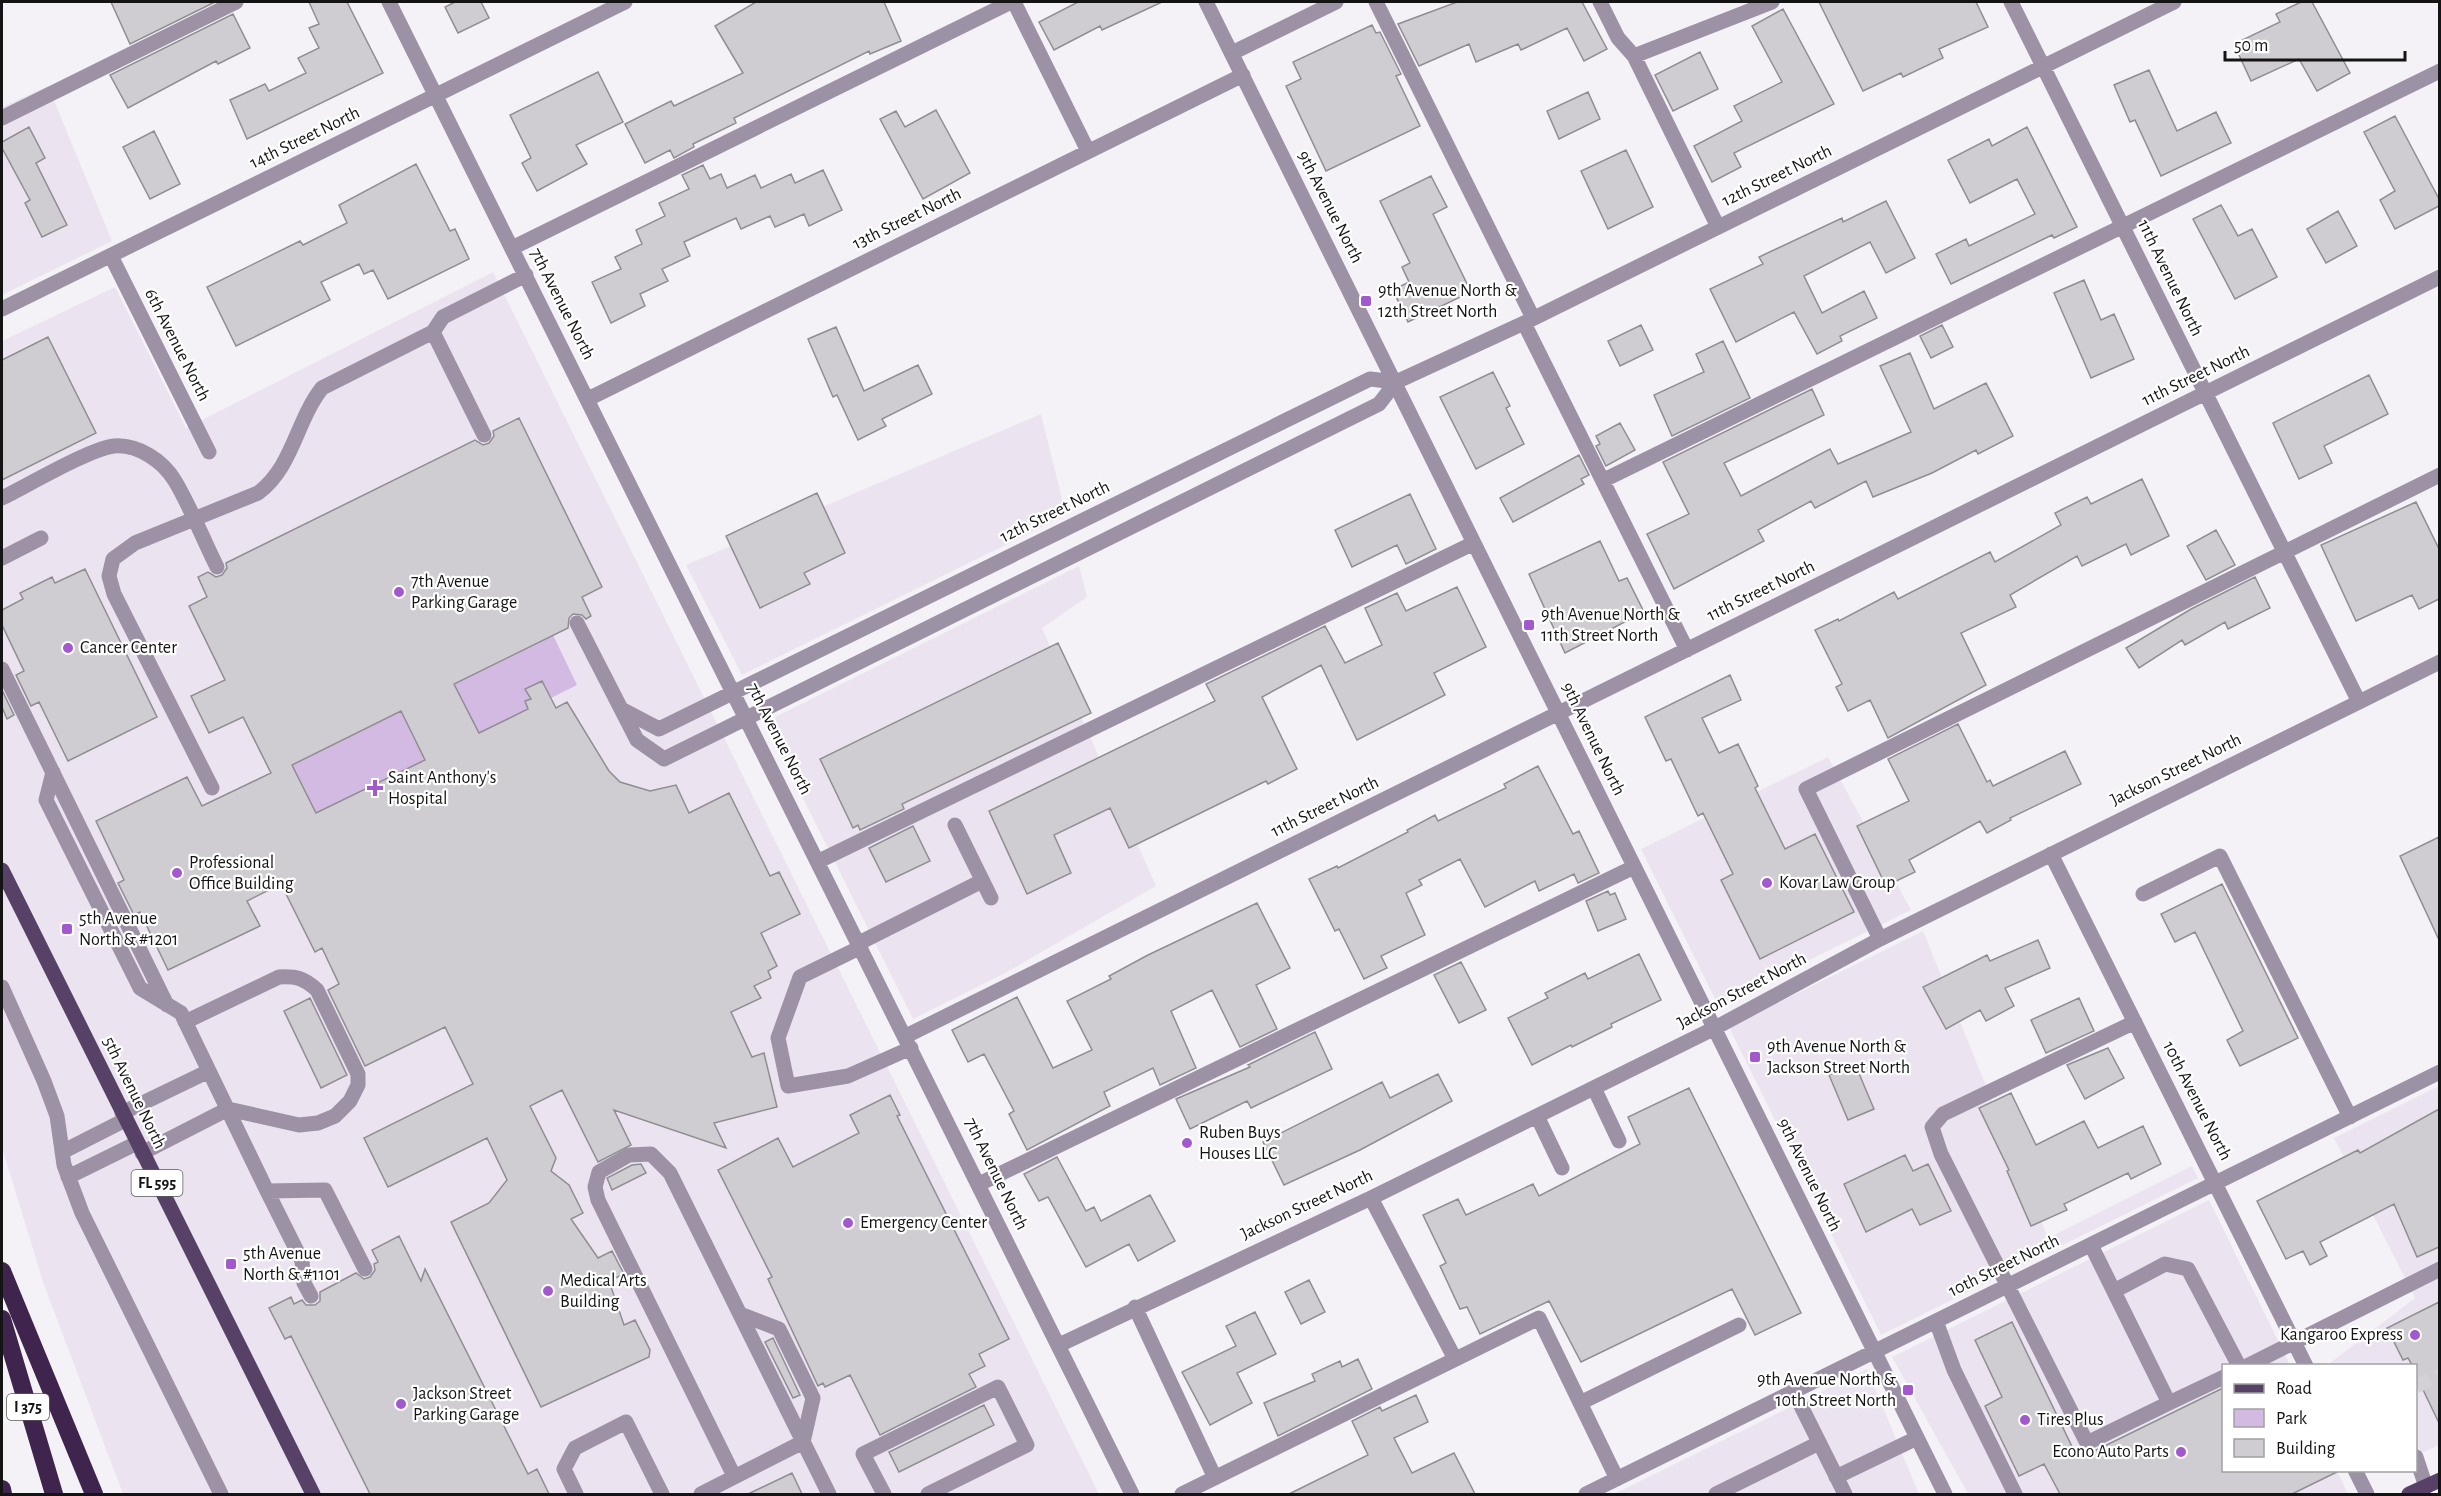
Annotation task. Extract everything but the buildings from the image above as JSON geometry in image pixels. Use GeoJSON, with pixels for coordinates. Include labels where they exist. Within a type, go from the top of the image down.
{"type":"FeatureCollection","features":[{"type":"Feature","properties":{"kind":"highway"},"geometry":{"type":"LineString","coordinates":[[2,1271],[94,1494]]}},
{"type":"Feature","properties":{"kind":"highway","name":"I 375"},"geometry":{"type":"LineString","coordinates":[[2,1319],[54,1494]]}},
{"type":"Feature","properties":{"kind":"highway"},"geometry":{"type":"LineString","coordinates":[[2,1489],[3,1494]]}},
{"type":"Feature","properties":{"kind":"main road","name":"5th Avenue North"},"geometry":{"type":"LineString","coordinates":[[2,870],[313,1494]]}},
{"type":"Feature","properties":{"kind":"main road"},"geometry":{"type":"LineString","coordinates":[[2409,1494],[2433,1483]]}},
{"type":"Feature","properties":{"kind":"street"},"geometry":{"type":"LineString","coordinates":[[2,118],[236,2]]}},
{"type":"Feature","properties":{"kind":"street","name":"7th Avenue North"},"geometry":{"type":"LineString","coordinates":[[389,2],[819,861],[1132,1494]]}},
{"type":"Feature","properties":{"kind":"street","name":"14th Street North"},"geometry":{"type":"LineString","coordinates":[[2,309],[625,2]]}},
{"type":"Feature","properties":{"kind":"street"},"geometry":{"type":"LineString","coordinates":[[512,248],[1012,2],[1088,151]]}},
{"type":"Feature","properties":{"kind":"street","name":"9th Avenue North"},"geometry":{"type":"LineString","coordinates":[[1206,2],[1945,1494]]}},
{"type":"Feature","properties":{"kind":"street"},"geometry":{"type":"LineString","coordinates":[[1232,53],[1336,2]]}},
{"type":"Feature","properties":{"kind":"street"},"geometry":{"type":"LineString","coordinates":[[1376,2],[1687,650]]}},
{"type":"Feature","properties":{"kind":"street"},"geometry":{"type":"LineString","coordinates":[[1600,2],[1618,38],[1634,57],[1718,227]]}},
{"type":"Feature","properties":{"kind":"street"},"geometry":{"type":"LineString","coordinates":[[1634,57],[1772,2]]}},
{"type":"Feature","properties":{"kind":"street","name":"11th Avenue North"},"geometry":{"type":"LineString","coordinates":[[2011,2],[2359,702]]}},
{"type":"Feature","properties":{"kind":"street","name":"12th Street North"},"geometry":{"type":"LineString","coordinates":[[621,709],[637,740],[664,759],[1379,404],[1396,382],[1528,321],[2174,2]]}},
{"type":"Feature","properties":{"kind":"street"},"geometry":{"type":"LineString","coordinates":[[1604,480],[2439,70]]}},
{"type":"Feature","properties":{"kind":"street","name":"13th Street North"},"geometry":{"type":"LineString","coordinates":[[588,399],[1243,75]]}},
{"type":"Feature","properties":{"kind":"street","name":"6th Avenue North"},"geometry":{"type":"LineString","coordinates":[[111,256],[209,452]]}},
{"type":"Feature","properties":{"kind":"street"},"geometry":{"type":"LineString","coordinates":[[212,788],[114,594],[109,576],[113,559],[123,550],[258,493],[270,484],[297,435],[309,404],[322,388],[433,332],[443,317],[526,275]]}},
{"type":"Feature","properties":{"kind":"street","name":"11th Street North"},"geometry":{"type":"LineString","coordinates":[[860,945],[800,977],[778,1038],[788,1086],[848,1076],[909,1042],[1558,713],[2439,278]]}},
{"type":"Feature","properties":{"kind":"street"},"geometry":{"type":"LineString","coordinates":[[433,332],[484,435]]}},
{"type":"Feature","properties":{"kind":"street","name":"12th Street North"},"geometry":{"type":"LineString","coordinates":[[621,709],[659,729],[1370,379],[1396,382]]}},
{"type":"Feature","properties":{"kind":"street"},"geometry":{"type":"LineString","coordinates":[[2,498],[91,454],[112,446],[130,446],[163,466],[175,480],[217,567]]}},
{"type":"Feature","properties":{"kind":"street"},"geometry":{"type":"LineString","coordinates":[[1880,939],[1806,789],[2439,475]]}},
{"type":"Feature","properties":{"kind":"street"},"geometry":{"type":"LineString","coordinates":[[2,558],[41,538]]}},
{"type":"Feature","properties":{"kind":"street"},"geometry":{"type":"LineString","coordinates":[[819,861],[1474,543]]}},
{"type":"Feature","properties":{"kind":"street"},"geometry":{"type":"LineString","coordinates":[[577,623],[621,709]]}},
{"type":"Feature","properties":{"kind":"street","name":"Jackson Street North"},"geometry":{"type":"LineString","coordinates":[[1059,1345],[1135,1307],[1371,1198],[1594,1088],[1715,1028],[1880,939],[2439,662]]}},
{"type":"Feature","properties":{"kind":"street"},"geometry":{"type":"LineString","coordinates":[[2,669],[53,772],[46,800],[140,988],[181,1013],[302,1261],[304,1283],[311,1296]]}},
{"type":"Feature","properties":{"kind":"street"},"geometry":{"type":"LineString","coordinates":[[955,825],[991,898]]}},
{"type":"Feature","properties":{"kind":"street","name":"10th Avenue North"},"geometry":{"type":"LineString","coordinates":[[2051,854],[2306,1364]]}},
{"type":"Feature","properties":{"kind":"street"},"geometry":{"type":"LineString","coordinates":[[2143,894],[2220,856],[2350,1117]]}},
{"type":"Feature","properties":{"kind":"street"},"geometry":{"type":"LineString","coordinates":[[979,1184],[1634,867]]}},
{"type":"Feature","properties":{"kind":"street"},"geometry":{"type":"LineString","coordinates":[[860,945],[982,881]]}},
{"type":"Feature","properties":{"kind":"street"},"geometry":{"type":"LineString","coordinates":[[68,1177],[228,1109],[299,1125],[318,1123],[336,1116],[350,1101],[358,1085],[358,1074],[317,990],[306,979],[294,976],[279,977],[185,1022]]}},
{"type":"Feature","properties":{"kind":"street"},"geometry":{"type":"LineString","coordinates":[[2,987],[57,1116],[68,1177],[82,1213],[220,1494]]}},
{"type":"Feature","properties":{"kind":"street"},"geometry":{"type":"LineString","coordinates":[[2135,1022],[1944,1114],[1932,1127],[1941,1154],[2087,1443],[2222,1377]]}},
{"type":"Feature","properties":{"kind":"street"},"geometry":{"type":"LineString","coordinates":[[62,1152],[209,1071]]}},
{"type":"Feature","properties":{"kind":"street","name":"10th Street North"},"geometry":{"type":"LineString","coordinates":[[1586,1494],[2439,1072]]}},
{"type":"Feature","properties":{"kind":"street"},"geometry":{"type":"LineString","coordinates":[[1594,1088],[1619,1141]]}},
{"type":"Feature","properties":{"kind":"street"},"geometry":{"type":"LineString","coordinates":[[1537,1116],[1562,1168]]}},
{"type":"Feature","properties":{"kind":"street"},"geometry":{"type":"LineString","coordinates":[[734,1476],[598,1200],[595,1187],[599,1172],[620,1158],[638,1153],[651,1154],[670,1173],[829,1494]]}},
{"type":"Feature","properties":{"kind":"street"},"geometry":{"type":"LineString","coordinates":[[267,1191],[325,1190],[364,1269]]}},
{"type":"Feature","properties":{"kind":"street"},"geometry":{"type":"LineString","coordinates":[[1371,1198],[1455,1359]]}},
{"type":"Feature","properties":{"kind":"street"},"geometry":{"type":"LineString","coordinates":[[2091,1245],[2169,1403]]}},
{"type":"Feature","properties":{"kind":"street"},"geometry":{"type":"LineString","coordinates":[[2114,1291],[2165,1264],[2188,1269],[2238,1364]]}},
{"type":"Feature","properties":{"kind":"street"},"geometry":{"type":"LineString","coordinates":[[2249,1364],[2439,1269]]}},
{"type":"Feature","properties":{"kind":"street"},"geometry":{"type":"LineString","coordinates":[[1135,1307],[1215,1478]]}},
{"type":"Feature","properties":{"kind":"street"},"geometry":{"type":"LineString","coordinates":[[740,1314],[779,1329],[813,1398],[803,1442]]}},
{"type":"Feature","properties":{"kind":"street"},"geometry":{"type":"LineString","coordinates":[[1182,1494],[1539,1318],[1617,1479]]}},
{"type":"Feature","properties":{"kind":"street"},"geometry":{"type":"LineString","coordinates":[[1936,1322],[1954,1370],[2015,1494]]}},
{"type":"Feature","properties":{"kind":"street"},"geometry":{"type":"LineString","coordinates":[[1580,1402],[1739,1324]]}},
{"type":"Feature","properties":{"kind":"street"},"geometry":{"type":"LineString","coordinates":[[884,1494],[863,1454],[998,1387],[1028,1445],[928,1494]]}},
{"type":"Feature","properties":{"kind":"street"},"geometry":{"type":"LineString","coordinates":[[1794,1392],[1845,1494]]}},
{"type":"Feature","properties":{"kind":"street"},"geometry":{"type":"LineString","coordinates":[[576,1494],[564,1469],[575,1448],[626,1422],[662,1494]]}},
{"type":"Feature","properties":{"kind":"street"},"geometry":{"type":"LineString","coordinates":[[1836,1477],[1917,1438]]}},
{"type":"Feature","properties":{"kind":"street"},"geometry":{"type":"LineString","coordinates":[[701,1494],[803,1442]]}},
{"type":"Feature","properties":{"kind":"street"},"geometry":{"type":"LineString","coordinates":[[1716,1494],[1820,1443]]}},
{"type":"Feature","properties":{"kind":"street"},"geometry":{"type":"LineString","coordinates":[[2417,1460],[2433,1483]]}},
{"type":"Feature","properties":{"kind":"street"},"geometry":{"type":"LineString","coordinates":[[2356,1472],[2367,1494]]}},
{"type":"Feature","properties":{"kind":"shaded area"},"geometry":{"type":"Polygon","coordinates":[[[48,86],[112,241],[2,295],[2,107],[48,86]]]}},
{"type":"Feature","properties":{"kind":"shaded area","name":"Saint Anthony's Hospital"},"geometry":{"type":"Polygon","coordinates":[[[493,272],[1099,1494],[123,1494],[44,1285],[2,1148],[2,341],[115,287],[186,428],[493,272]]]}},
{"type":"Feature","properties":{"kind":"shaded area"},"geometry":{"type":"Polygon","coordinates":[[[1041,414],[1066,515],[742,675],[686,565],[1041,414]]]}},
{"type":"Feature","properties":{"kind":"shaded area"},"geometry":{"type":"Polygon","coordinates":[[[1079,566],[1087,597],[1042,628],[1156,886],[1007,972],[913,1019],[765,722],[1079,566]]]}},
{"type":"Feature","properties":{"kind":"shaded area"},"geometry":{"type":"Polygon","coordinates":[[[1828,757],[1911,910],[1718,1005],[1641,849],[1828,757]]]}},
{"type":"Feature","properties":{"kind":"shaded area"},"geometry":{"type":"Polygon","coordinates":[[[1923,931],[2048,1238],[2192,1166],[2198,1178],[1881,1335],[1729,1027],[1923,931]]]}},
{"type":"Feature","properties":{"kind":"shaded area"},"geometry":{"type":"Polygon","coordinates":[[[2439,1086],[2439,1445],[2417,1456],[2417,1364],[2329,1364],[2415,1298],[2334,1138],[2439,1086]]]}},
{"type":"Feature","properties":{"kind":"shaded area"},"geometry":{"type":"Polygon","coordinates":[[[2209,1200],[2290,1364],[2222,1364],[2222,1472],[2337,1472],[2348,1494],[1968,1494],[1892,1357],[2209,1200]]]}},
{"type":"Feature","properties":{"kind":"shaded area"},"geometry":{"type":"Polygon","coordinates":[[[1867,1369],[1919,1494],[1614,1494],[1867,1369]]]}},
{"type":"Feature","properties":{"kind":"green space"},"geometry":{"type":"Polygon","coordinates":[[[553,635],[577,685],[551,698],[542,681],[526,689],[531,699],[525,701],[528,709],[479,733],[454,684],[553,635]]]}},
{"type":"Feature","properties":{"kind":"green space"},"geometry":{"type":"Polygon","coordinates":[[[410,707],[407,724],[416,743],[445,729],[454,746],[316,813],[292,765],[410,707]]]}},
{"type":"Feature","properties":{"kind":"tunnel"},"geometry":{"type":"LineString","coordinates":[[2417,1386],[2440,1375]]}},
{"type":"Feature","properties":{"kind":"place","name":"9th Avenue North & 12th Street North"},"geometry":{"type":"Point","coordinates":[1366,301]}},
{"type":"Feature","properties":{"kind":"place","name":"7th Avenue Parking Garage"},"geometry":{"type":"Point","coordinates":[399,592]}},
{"type":"Feature","properties":{"kind":"place","name":"9th Avenue North & 11th Street North"},"geometry":{"type":"Point","coordinates":[1529,625]}},
{"type":"Feature","properties":{"kind":"place","name":"Cancer Center"},"geometry":{"type":"Point","coordinates":[68,648]}},
{"type":"Feature","properties":{"kind":"place","name":"Saint Anthony's Hospital"},"geometry":{"type":"Point","coordinates":[375,788]}},
{"type":"Feature","properties":{"kind":"place","name":"Professional Office Building"},"geometry":{"type":"Point","coordinates":[177,873]}},
{"type":"Feature","properties":{"kind":"place","name":"Kovar Law Group"},"geometry":{"type":"Point","coordinates":[1767,883]}},
{"type":"Feature","properties":{"kind":"place","name":"5th Avenue North & #1201"},"geometry":{"type":"Point","coordinates":[67,929]}},
{"type":"Feature","properties":{"kind":"place","name":"9th Avenue North & Jackson Street North"},"geometry":{"type":"Point","coordinates":[1755,1057]}},
{"type":"Feature","properties":{"kind":"place","name":"Ruben Buys Houses LLC"},"geometry":{"type":"Point","coordinates":[1187,1143]}},
{"type":"Feature","properties":{"kind":"place","name":"Emergency Center"},"geometry":{"type":"Point","coordinates":[848,1223]}},
{"type":"Feature","properties":{"kind":"place","name":"5th Avenue North & #1101"},"geometry":{"type":"Point","coordinates":[231,1264]}},
{"type":"Feature","properties":{"kind":"place","name":"Medical Arts Building"},"geometry":{"type":"Point","coordinates":[548,1291]}},
{"type":"Feature","properties":{"kind":"place","name":"Kangaroo Express"},"geometry":{"type":"Point","coordinates":[2415,1335]}},
{"type":"Feature","properties":{"kind":"place","name":"9th Avenue North & 10th Street North"},"geometry":{"type":"Point","coordinates":[1908,1390]}},
{"type":"Feature","properties":{"kind":"place","name":"Jackson Street Parking Garage"},"geometry":{"type":"Point","coordinates":[401,1404]}},
{"type":"Feature","properties":{"kind":"place","name":"Tires Plus"},"geometry":{"type":"Point","coordinates":[2025,1420]}},
{"type":"Feature","properties":{"kind":"place","name":"Econo Auto Parts"},"geometry":{"type":"Point","coordinates":[2181,1452]}}]}
